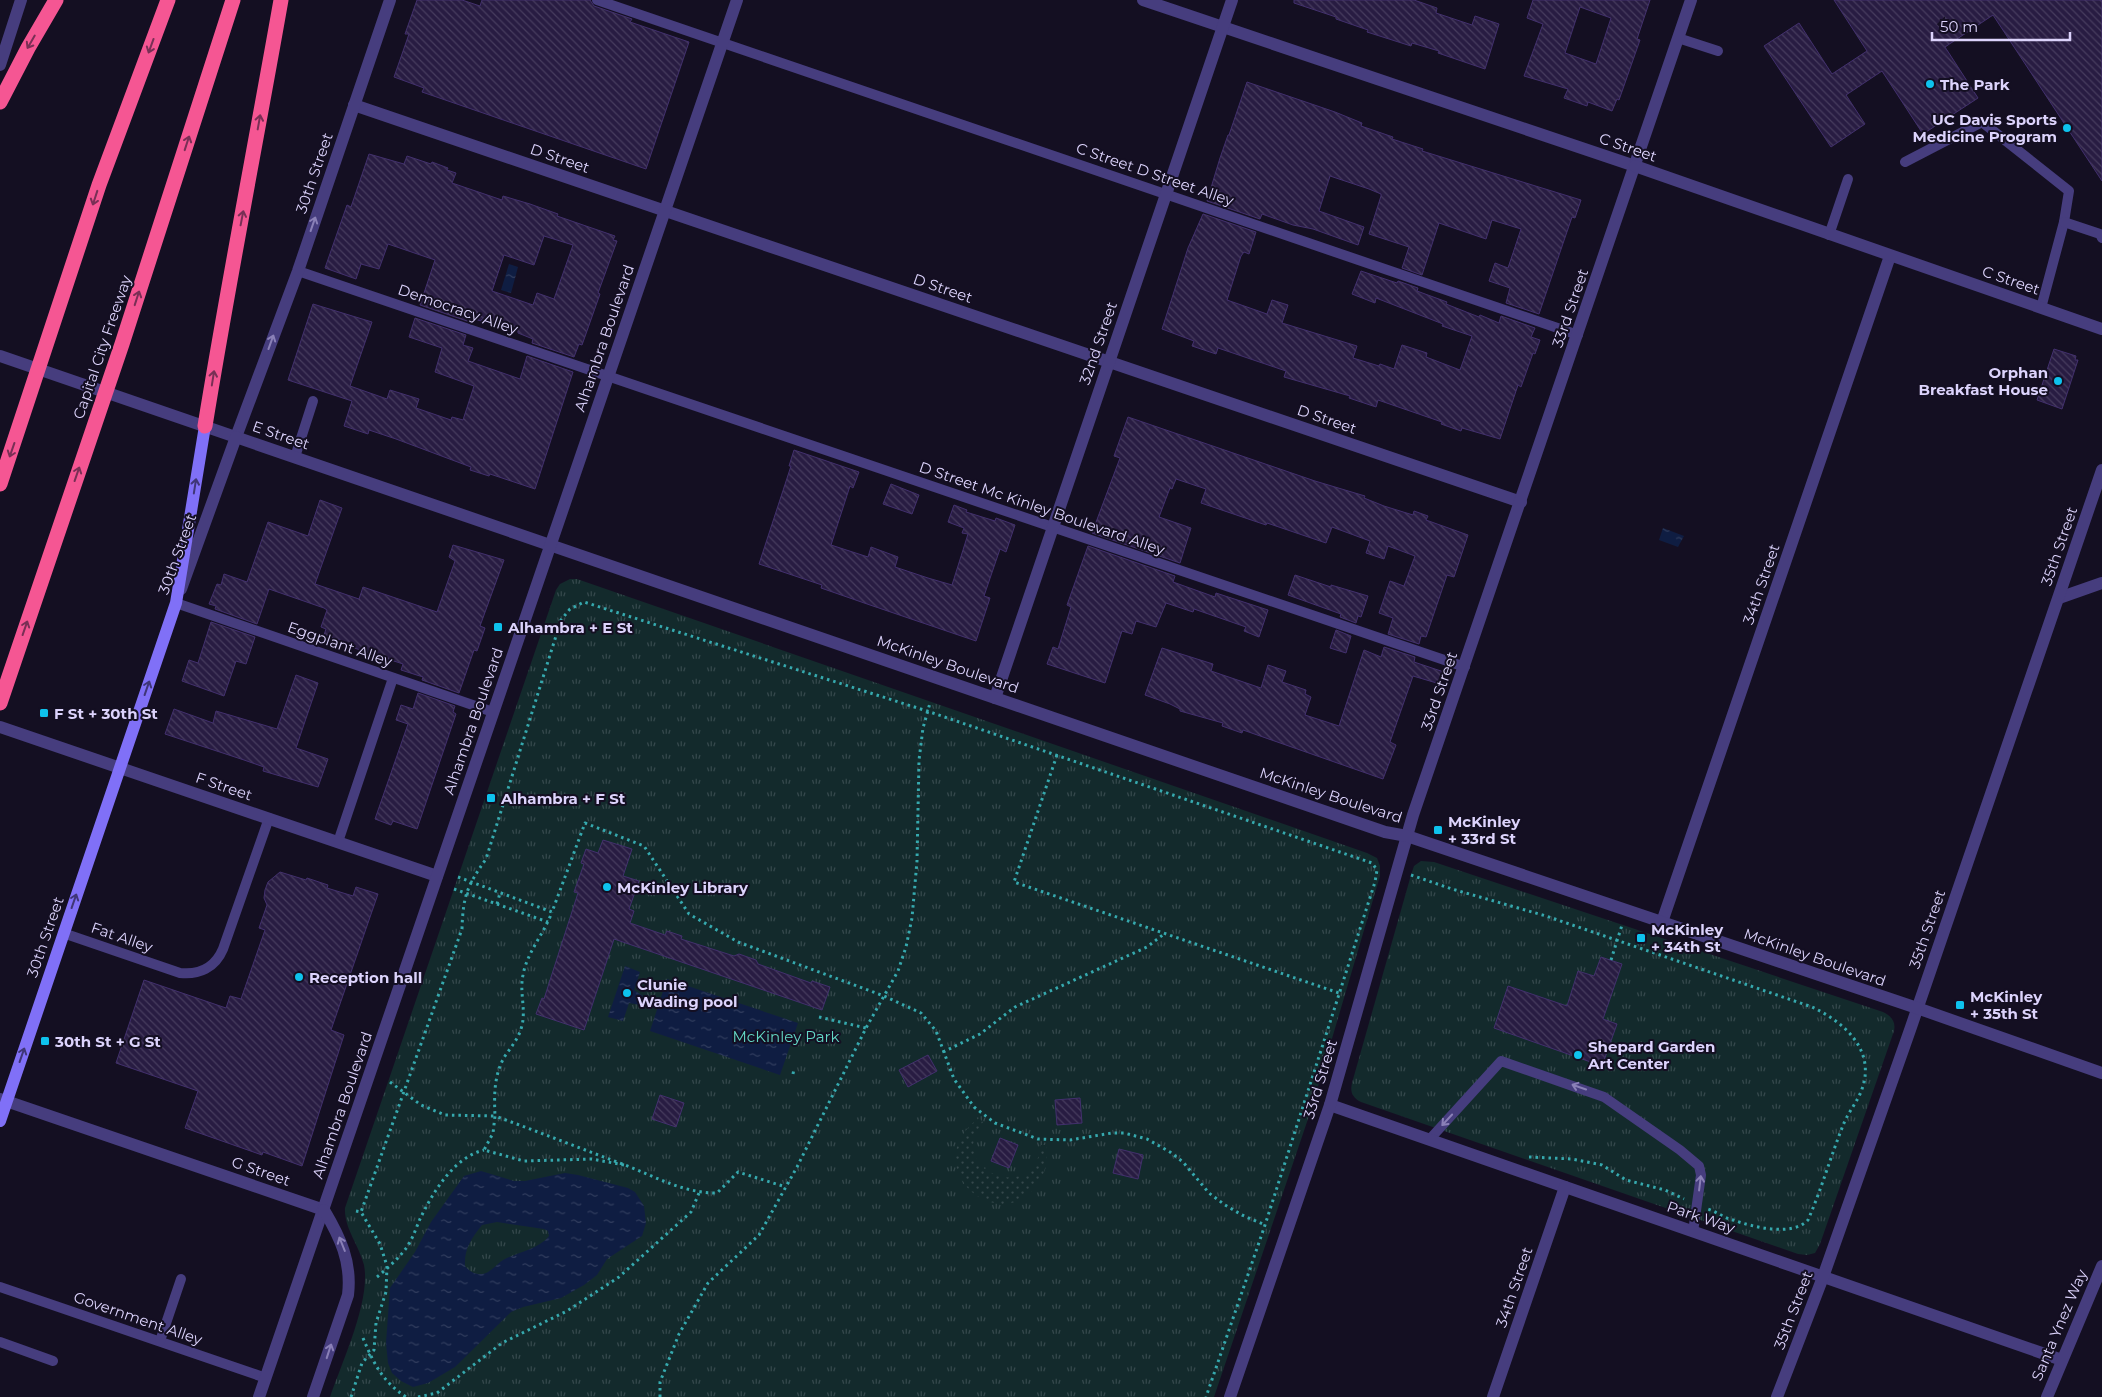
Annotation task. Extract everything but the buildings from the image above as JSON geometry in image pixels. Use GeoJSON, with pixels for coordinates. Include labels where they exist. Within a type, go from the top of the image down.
{"type":"FeatureCollection","features":[{"type":"Feature","properties":{"kind":"highway"},"geometry":{"type":"LineString","coordinates":[[0,102],[56,0]]}},
{"type":"Feature","properties":{"kind":"highway"},"geometry":{"type":"LineString","coordinates":[[0,484],[56,321],[99,185],[168,0]]}},
{"type":"Feature","properties":{"kind":"highway","name":"Capital City Freeway"},"geometry":{"type":"LineString","coordinates":[[0,703],[122,344],[233,0]]}},
{"type":"Feature","properties":{"kind":"highway"},"geometry":{"type":"LineString","coordinates":[[205,426],[280,0]]}},
{"type":"Feature","properties":{"kind":"main road"},"geometry":{"type":"LineString","coordinates":[[176,603],[205,426]]}},
{"type":"Feature","properties":{"kind":"main road","name":"30th Street"},"geometry":{"type":"LineString","coordinates":[[0,1122],[3,1100],[63,933],[176,603]]}},
{"type":"Feature","properties":{"kind":"street"},"geometry":{"type":"LineString","coordinates":[[0,66],[21,0]]}},
{"type":"Feature","properties":{"kind":"street","name":"30th Street"},"geometry":{"type":"LineString","coordinates":[[176,603],[298,271],[390,0]]}},
{"type":"Feature","properties":{"kind":"street","name":"Alhambra Boulevard"},"geometry":{"type":"LineString","coordinates":[[260,1397],[737,0]]}},
{"type":"Feature","properties":{"kind":"street","name":"C Street"},"geometry":{"type":"LineString","coordinates":[[1143,0],[1634,166],[2102,329]]}},
{"type":"Feature","properties":{"kind":"street","name":"32nd Street"},"geometry":{"type":"LineString","coordinates":[[995,698],[1232,0]]}},
{"type":"Feature","properties":{"kind":"street","name":"33rd Street"},"geometry":{"type":"LineString","coordinates":[[1230,1397],[1330,1105],[1406,836],[1678,38],[1687,1]]}},
{"type":"Feature","properties":{"kind":"street","name":"D Street"},"geometry":{"type":"LineString","coordinates":[[354,105],[1521,502]]}},
{"type":"Feature","properties":{"kind":"street","name":"34th Street"},"geometry":{"type":"LineString","coordinates":[[1662,922],[1890,256]]}},
{"type":"Feature","properties":{"kind":"street","name":"E Street"},"geometry":{"type":"LineString","coordinates":[[0,356],[551,545]]}},
{"type":"Feature","properties":{"kind":"street","name":"35th Street"},"geometry":{"type":"LineString","coordinates":[[1777,1397],[1823,1277],[2102,470]]}},
{"type":"Feature","properties":{"kind":"street","name":"McKinley Boulevard"},"geometry":{"type":"LineString","coordinates":[[551,545],[1385,832],[1406,836],[1662,922],[2102,1073]]}},
{"type":"Feature","properties":{"kind":"street"},"geometry":{"type":"LineString","coordinates":[[2059,598],[2102,583]]}},
{"type":"Feature","properties":{"kind":"street","name":"F Street"},"geometry":{"type":"LineString","coordinates":[[0,727],[437,876]]}},
{"type":"Feature","properties":{"kind":"street","name":"G Street"},"geometry":{"type":"LineString","coordinates":[[3,1100],[315,1205],[324,1210]]}},
{"type":"Feature","properties":{"kind":"street","name":"Park Way"},"geometry":{"type":"LineString","coordinates":[[1330,1105],[2062,1360]]}},
{"type":"Feature","properties":{"kind":"street","name":"34th Street"},"geometry":{"type":"LineString","coordinates":[[1493,1397],[1565,1187]]}},
{"type":"Feature","properties":{"kind":"street"},"geometry":{"type":"LineString","coordinates":[[313,1397],[348,1295],[350,1281],[343,1245],[324,1210]]}},
{"type":"Feature","properties":{"kind":"street","name":"Santa Ynez Way"},"geometry":{"type":"LineString","coordinates":[[2047,1397],[2102,1266]]}},
{"type":"Feature","properties":{"kind":"lane","name":"C Street D Street Alley"},"geometry":{"type":"LineString","coordinates":[[597,0],[1578,335]]}},
{"type":"Feature","properties":{"kind":"lane"},"geometry":{"type":"LineString","coordinates":[[1678,38],[1718,51]]}},
{"type":"Feature","properties":{"kind":"lane"},"geometry":{"type":"LineString","coordinates":[[1905,162],[1982,122],[2069,191],[2064,222],[2041,308]]}},
{"type":"Feature","properties":{"kind":"lane"},"geometry":{"type":"LineString","coordinates":[[1829,235],[1848,179]]}},
{"type":"Feature","properties":{"kind":"lane"},"geometry":{"type":"LineString","coordinates":[[2064,222],[2100,234],[2102,238]]}},
{"type":"Feature","properties":{"kind":"lane","name":"Democracy Alley"},"geometry":{"type":"LineString","coordinates":[[298,271],[609,376]]}},
{"type":"Feature","properties":{"kind":"lane","name":"D Street Mc Kinley Boulevard Alley"},"geometry":{"type":"LineString","coordinates":[[609,376],[1465,667]]}},
{"type":"Feature","properties":{"kind":"lane"},"geometry":{"type":"LineString","coordinates":[[295,457],[314,401]]}},
{"type":"Feature","properties":{"kind":"lane","name":"Eggplant Alley"},"geometry":{"type":"LineString","coordinates":[[176,603],[493,712]]}},
{"type":"Feature","properties":{"kind":"lane"},"geometry":{"type":"LineString","coordinates":[[338,842],[393,678]]}},
{"type":"Feature","properties":{"kind":"lane","name":"Fat Alley"},"geometry":{"type":"LineString","coordinates":[[63,933],[180,973],[195,973],[208,968],[220,957],[269,818]]}},
{"type":"Feature","properties":{"kind":"lane"},"geometry":{"type":"LineString","coordinates":[[1429,1140],[1501,1061],[1604,1097],[1617,1104],[1695,1161],[1700,1170],[1693,1232]]}},
{"type":"Feature","properties":{"kind":"lane"},"geometry":{"type":"LineString","coordinates":[[160,1341],[181,1279]]}},
{"type":"Feature","properties":{"kind":"lane","name":"Government Alley"},"geometry":{"type":"LineString","coordinates":[[0,1287],[266,1378]]}},
{"type":"Feature","properties":{"kind":"lane"},"geometry":{"type":"LineString","coordinates":[[0,1342],[54,1362]]}},
{"type":"Feature","properties":{"kind":"path"},"geometry":{"type":"LineString","coordinates":[[361,1212],[462,929],[463,905],[466,893],[486,859],[561,620],[570,609],[584,602],[928,711],[1372,863],[1377,870],[1375,882],[1265,1225],[1206,1397]]}},
{"type":"Feature","properties":{"kind":"path"},"geometry":{"type":"LineString","coordinates":[[660,1397],[660,1382],[679,1334],[708,1282],[759,1235],[786,1187],[866,1028],[898,971],[906,947],[912,918],[917,860],[919,760],[923,728],[930,703]]}},
{"type":"Feature","properties":{"kind":"path"},"geometry":{"type":"LineString","coordinates":[[1057,755],[1014,882],[1339,993]]}},
{"type":"Feature","properties":{"kind":"path"},"geometry":{"type":"LineString","coordinates":[[484,1150],[493,1133],[496,1116],[495,1090],[498,1072],[518,1036],[523,1020],[522,984],[524,970],[530,954],[548,922],[585,823],[644,846],[689,914],[738,942],[884,996],[915,1010],[927,1018],[936,1030],[954,1079],[961,1090],[974,1107],[995,1123],[1038,1139],[1070,1140],[1112,1133],[1124,1133],[1147,1139],[1183,1162],[1210,1193],[1226,1206],[1265,1225]]}},
{"type":"Feature","properties":{"kind":"path"},"geometry":{"type":"LineString","coordinates":[[1411,874],[1452,889],[1546,916],[1812,1007],[1826,1014],[1849,1032],[1857,1042],[1865,1059],[1866,1074],[1862,1092],[1844,1121],[1812,1211],[1804,1225],[1792,1230],[1772,1229],[1731,1220],[1715,1211],[1697,1206],[1672,1193],[1626,1180],[1602,1165],[1572,1159],[1528,1157]]}},
{"type":"Feature","properties":{"kind":"path"},"geometry":{"type":"LineString","coordinates":[[458,877],[552,912]]}},
{"type":"Feature","properties":{"kind":"path"},"geometry":{"type":"LineString","coordinates":[[454,889],[548,922]]}},
{"type":"Feature","properties":{"kind":"path"},"geometry":{"type":"LineString","coordinates":[[497,904],[500,893]]}},
{"type":"Feature","properties":{"kind":"path"},"geometry":{"type":"LineString","coordinates":[[1611,960],[1622,925]]}},
{"type":"Feature","properties":{"kind":"path"},"geometry":{"type":"LineString","coordinates":[[943,1052],[980,1034],[1015,1007],[1147,947],[1165,934]]}},
{"type":"Feature","properties":{"kind":"path"},"geometry":{"type":"LineString","coordinates":[[819,1018],[866,1028]]}},
{"type":"Feature","properties":{"kind":"path"},"geometry":{"type":"LineString","coordinates":[[793,1074],[794,1069]]}},
{"type":"Feature","properties":{"kind":"path"},"geometry":{"type":"LineString","coordinates":[[390,1082],[421,1105],[446,1115],[496,1116],[624,1165],[664,1183],[699,1193],[717,1193],[738,1172],[786,1187]]}},
{"type":"Feature","properties":{"kind":"path"},"geometry":{"type":"LineString","coordinates":[[377,1277],[407,1246],[428,1204],[442,1183],[462,1160],[470,1155],[484,1150],[524,1161],[584,1158],[624,1165]]}},
{"type":"Feature","properties":{"kind":"path"},"geometry":{"type":"LineString","coordinates":[[418,1397],[437,1392],[502,1344],[567,1311],[619,1277],[691,1212],[699,1193]]}},
{"type":"Feature","properties":{"kind":"path"},"geometry":{"type":"LineString","coordinates":[[351,1397],[362,1363],[374,1350],[376,1323],[386,1292],[387,1268],[380,1244],[361,1212],[356,1211]]}},
{"type":"Feature","properties":{"kind":"path"},"geometry":{"type":"LineString","coordinates":[[363,1338],[375,1366],[391,1387],[406,1397]]}},
{"type":"Feature","properties":{"kind":"green space","name":"McKinley Park"},"geometry":{"type":"Polygon","coordinates":[[[570,579],[577,579],[1377,858],[1380,866],[1380,876],[1310,1113],[1214,1397],[330,1397],[354,1331],[365,1279],[364,1265],[349,1230],[345,1208],[556,590],[560,584],[570,579]]]}},
{"type":"Feature","properties":{"kind":"green space"},"geometry":{"type":"Polygon","coordinates":[[[1421,861],[1434,862],[1883,1012],[1891,1017],[1894,1022],[1894,1031],[1820,1244],[1815,1253],[1807,1255],[1798,1254],[1361,1102],[1356,1098],[1351,1089],[1352,1083],[1411,875],[1414,866],[1421,861]]]}},
{"type":"Feature","properties":{"kind":"green space"},"geometry":{"type":"Polygon","coordinates":[[[979,1118],[983,1122],[974,1140],[975,1155],[983,1167],[995,1175],[1010,1177],[1024,1174],[1035,1164],[1041,1145],[1046,1145],[1046,1164],[1040,1181],[1032,1191],[1015,1202],[997,1204],[981,1198],[967,1187],[958,1172],[956,1154],[962,1136],[979,1118]]]}},
{"type":"Feature","properties":{"kind":"water"},"geometry":{"type":"Polygon","coordinates":[[[509,264],[518,267],[511,293],[501,290],[509,264]]]}},
{"type":"Feature","properties":{"kind":"water"},"geometry":{"type":"Polygon","coordinates":[[[1663,528],[1684,536],[1678,547],[1659,540],[1663,528]]]}},
{"type":"Feature","properties":{"kind":"water","name":"Clunie Wading pool"},"geometry":{"type":"Polygon","coordinates":[[[625,966],[640,972],[634,990],[643,996],[640,1005],[629,1003],[623,1021],[608,1017],[625,966]]]}},
{"type":"Feature","properties":{"kind":"water"},"geometry":{"type":"Polygon","coordinates":[[[667,979],[798,1023],[780,1075],[650,1031],[667,979]]]}},
{"type":"Feature","properties":{"kind":"water"},"geometry":{"type":"Polygon","coordinates":[[[481,1171],[514,1181],[525,1181],[565,1173],[578,1175],[628,1188],[635,1192],[644,1206],[646,1223],[642,1236],[607,1259],[597,1275],[584,1285],[561,1298],[523,1307],[511,1312],[455,1367],[428,1383],[413,1387],[401,1381],[392,1373],[388,1363],[386,1343],[390,1288],[415,1252],[431,1222],[464,1176],[481,1171]],[[497,1222],[482,1225],[469,1244],[465,1266],[475,1273],[485,1273],[505,1259],[540,1244],[549,1236],[548,1231],[497,1222]]]}},
{"type":"Feature","properties":{"kind":"place","name":"The Park"},"geometry":{"type":"Point","coordinates":[1930,84]}},
{"type":"Feature","properties":{"kind":"place","name":"UC Davis Sports Medicine Program"},"geometry":{"type":"Point","coordinates":[2067,128]}},
{"type":"Feature","properties":{"kind":"place","name":"Orphan Breakfast House"},"geometry":{"type":"Point","coordinates":[2058,381]}},
{"type":"Feature","properties":{"kind":"place","name":"Alhambra + E St"},"geometry":{"type":"Point","coordinates":[498,627]}},
{"type":"Feature","properties":{"kind":"place","name":"F St + 30th St"},"geometry":{"type":"Point","coordinates":[44,713]}},
{"type":"Feature","properties":{"kind":"place","name":"Alhambra + F St"},"geometry":{"type":"Point","coordinates":[491,798]}},
{"type":"Feature","properties":{"kind":"place","name":"McKinley + 33rd St"},"geometry":{"type":"Point","coordinates":[1438,830]}},
{"type":"Feature","properties":{"kind":"place","name":"McKinley Library"},"geometry":{"type":"Point","coordinates":[607,887]}},
{"type":"Feature","properties":{"kind":"place","name":"McKinley + 34th St"},"geometry":{"type":"Point","coordinates":[1641,938]}},
{"type":"Feature","properties":{"kind":"place","name":"Reception hall"},"geometry":{"type":"Point","coordinates":[299,977]}},
{"type":"Feature","properties":{"kind":"place","name":"Clunie Wading pool"},"geometry":{"type":"Point","coordinates":[627,993]}},
{"type":"Feature","properties":{"kind":"place","name":"McKinley + 35th St"},"geometry":{"type":"Point","coordinates":[1960,1005]}},
{"type":"Feature","properties":{"kind":"place","name":"30th St + G St"},"geometry":{"type":"Point","coordinates":[45,1041]}},
{"type":"Feature","properties":{"kind":"place","name":"Shepard Garden Art Center"},"geometry":{"type":"Point","coordinates":[1578,1055]}}]}
